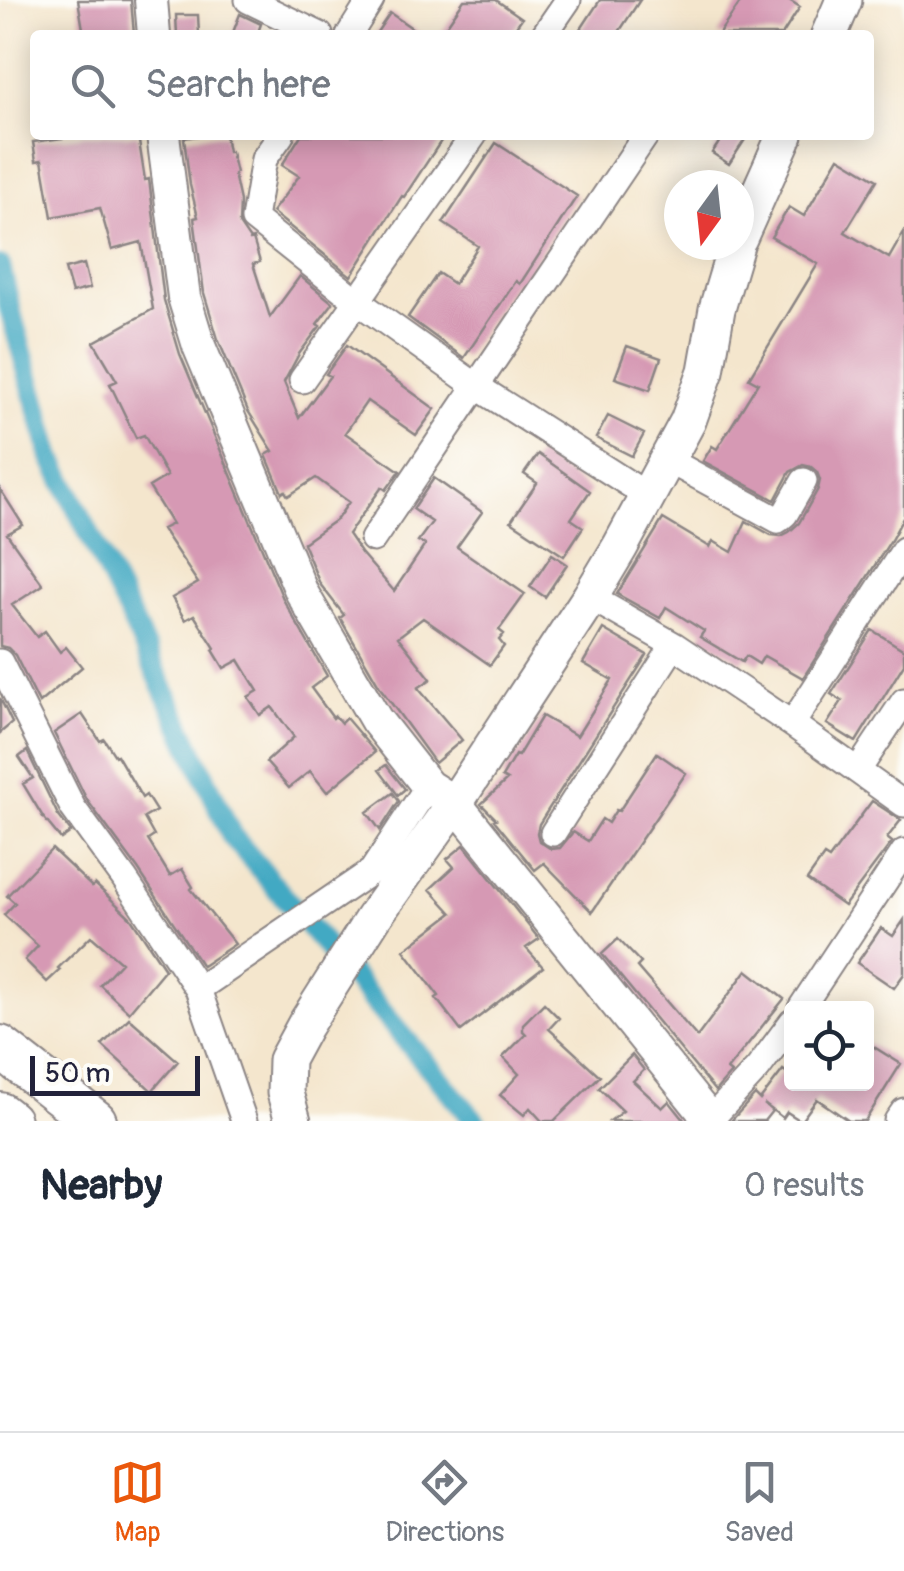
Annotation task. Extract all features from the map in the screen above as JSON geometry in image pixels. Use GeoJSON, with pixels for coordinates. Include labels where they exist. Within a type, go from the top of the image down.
{"type":"FeatureCollection","features":[{"type":"Feature","properties":{"kind":"highway"},"geometry":{"type":"LineString","coordinates":[[0,1048],[94,1121]]}},
{"type":"Feature","properties":{"kind":"highway"},"geometry":{"type":"LineString","coordinates":[[0,1114],[9,1121]]}},
{"type":"Feature","properties":{"kind":"main road"},"geometry":{"type":"LineString","coordinates":[[754,206],[783,140]]}},
{"type":"Feature","properties":{"kind":"main road"},"geometry":{"type":"LineString","coordinates":[[294,1121],[285,1093],[286,1060],[426,842],[441,795],[590,597],[648,496],[688,421],[706,371],[717,309],[732,260]]}},
{"type":"Feature","properties":{"kind":"street"},"geometry":{"type":"LineString","coordinates":[[151,0],[154,30]]}},
{"type":"Feature","properties":{"kind":"street"},"geometry":{"type":"LineString","coordinates":[[248,0],[310,30]]}},
{"type":"Feature","properties":{"kind":"street"},"geometry":{"type":"LineString","coordinates":[[352,30],[371,0]]}},
{"type":"Feature","properties":{"kind":"street"},"geometry":{"type":"LineString","coordinates":[[547,30],[568,0]]}},
{"type":"Feature","properties":{"kind":"street"},"geometry":{"type":"LineString","coordinates":[[164,140],[184,297],[200,346],[302,594],[376,720],[710,1120],[784,1033]]}},
{"type":"Feature","properties":{"kind":"street"},"geometry":{"type":"LineString","coordinates":[[277,140],[264,160],[254,219],[357,302],[476,386],[648,496]]}},
{"type":"Feature","properties":{"kind":"street"},"geometry":{"type":"LineString","coordinates":[[302,380],[470,140]]}},
{"type":"Feature","properties":{"kind":"street"},"geometry":{"type":"LineString","coordinates":[[373,538],[643,140]]}},
{"type":"Feature","properties":{"kind":"street"},"geometry":{"type":"LineString","coordinates":[[668,460],[778,520],[804,482]]}},
{"type":"Feature","properties":{"kind":"street"},"geometry":{"type":"LineString","coordinates":[[792,724],[904,550]]}},
{"type":"Feature","properties":{"kind":"street"},"geometry":{"type":"LineString","coordinates":[[590,597],[674,644],[904,804]]}},
{"type":"Feature","properties":{"kind":"street"},"geometry":{"type":"LineString","coordinates":[[554,833],[674,644]]}},
{"type":"Feature","properties":{"kind":"street"},"geometry":{"type":"LineString","coordinates":[[0,662],[73,808],[198,990],[244,1121]]}},
{"type":"Feature","properties":{"kind":"street"},"geometry":{"type":"LineString","coordinates":[[858,770],[904,701]]}},
{"type":"Feature","properties":{"kind":"street"},"geometry":{"type":"LineString","coordinates":[[198,990],[372,871],[441,795]]}},
{"type":"Feature","properties":{"kind":"street"},"geometry":{"type":"LineString","coordinates":[[806,1001],[904,852]]}},
{"type":"Feature","properties":{"kind":"street"},"geometry":{"type":"LineString","coordinates":[[897,1121],[904,1111]]}},
{"type":"Feature","properties":{"kind":"building"},"geometry":{"type":"Polygon","coordinates":[[[78,0],[131,0],[134,30],[83,30],[78,0]]]}},
{"type":"Feature","properties":{"kind":"building"},"geometry":{"type":"Polygon","coordinates":[[[464,0],[496,0],[522,18],[514,30],[443,30],[464,0]]]}},
{"type":"Feature","properties":{"kind":"building"},"geometry":{"type":"Polygon","coordinates":[[[600,0],[640,0],[620,30],[580,30],[600,0]]]}},
{"type":"Feature","properties":{"kind":"building"},"geometry":{"type":"Polygon","coordinates":[[[742,0],[789,0],[800,7],[785,30],[721,30],[742,0]]]}},
{"type":"Feature","properties":{"kind":"building"},"geometry":{"type":"Polygon","coordinates":[[[390,13],[415,30],[378,30],[390,13]]]}},
{"type":"Feature","properties":{"kind":"building"},"geometry":{"type":"Polygon","coordinates":[[[240,14],[261,24],[259,30],[234,30],[240,14]]]}},
{"type":"Feature","properties":{"kind":"building"},"geometry":{"type":"Polygon","coordinates":[[[176,15],[198,15],[199,30],[177,30],[176,15]]]}},
{"type":"Feature","properties":{"kind":"building"},"geometry":{"type":"Polygon","coordinates":[[[139,140],[145,180],[149,179],[164,300],[180,354],[284,601],[327,676],[311,688],[333,718],[341,723],[346,718],[375,752],[327,792],[310,771],[289,788],[266,762],[294,737],[272,707],[260,715],[248,697],[258,691],[239,660],[224,668],[194,615],[185,620],[172,598],[198,583],[162,529],[172,524],[149,487],[167,476],[144,435],[136,438],[110,384],[117,381],[94,342],[153,309],[141,242],[112,250],[100,208],[52,217],[42,160],[36,161],[33,142],[139,140]]]}},
{"type":"Feature","properties":{"kind":"building"},"geometry":{"type":"Polygon","coordinates":[[[184,140],[226,140],[236,173],[239,224],[253,239],[260,262],[253,264],[270,317],[300,276],[333,303],[284,382],[299,418],[347,345],[435,409],[416,435],[367,401],[345,433],[400,471],[386,490],[382,487],[348,534],[361,553],[394,591],[425,545],[418,541],[432,522],[413,509],[434,478],[482,512],[457,547],[525,594],[499,630],[504,634],[499,640],[504,646],[490,665],[423,618],[398,637],[431,679],[418,688],[462,740],[435,763],[381,689],[340,618],[344,615],[320,584],[303,543],[337,519],[349,502],[316,478],[288,496],[285,491],[282,493],[266,455],[273,451],[248,411],[204,293],[194,218],[198,217],[184,140]]]}},
{"type":"Feature","properties":{"kind":"building"},"geometry":{"type":"Polygon","coordinates":[[[298,140],[442,140],[351,276],[272,212],[299,176],[282,165],[298,140]]]}},
{"type":"Feature","properties":{"kind":"building"},"geometry":{"type":"Polygon","coordinates":[[[721,140],[745,140],[729,164],[712,153],[721,140]]]}},
{"type":"Feature","properties":{"kind":"building"},"geometry":{"type":"Polygon","coordinates":[[[496,143],[577,196],[520,284],[516,281],[464,358],[408,317],[438,273],[454,284],[478,246],[443,223],[496,143]]]}},
{"type":"Feature","properties":{"kind":"building"},"geometry":{"type":"Polygon","coordinates":[[[839,157],[877,180],[845,232],[889,258],[904,232],[904,516],[803,678],[764,656],[759,664],[746,656],[742,662],[700,637],[704,631],[666,607],[660,618],[617,594],[663,519],[710,547],[713,541],[732,552],[746,521],[771,535],[789,532],[799,523],[818,489],[817,472],[803,465],[790,472],[775,500],[703,461],[712,446],[717,449],[758,383],[749,378],[818,264],[771,237],[789,207],[804,216],[839,157]]]}},
{"type":"Feature","properties":{"kind":"building"},"geometry":{"type":"Polygon","coordinates":[[[84,264],[90,288],[72,293],[65,269],[84,264]]]}},
{"type":"Feature","properties":{"kind":"building"},"geometry":{"type":"Polygon","coordinates":[[[627,346],[661,358],[650,390],[615,378],[627,346]]]}},
{"type":"Feature","properties":{"kind":"building"},"geometry":{"type":"Polygon","coordinates":[[[608,416],[644,434],[632,456],[596,438],[608,416]]]}},
{"type":"Feature","properties":{"kind":"building"},"geometry":{"type":"Polygon","coordinates":[[[538,454],[590,491],[571,519],[583,527],[564,556],[511,521],[537,483],[524,474],[538,454]]]}},
{"type":"Feature","properties":{"kind":"building"},"geometry":{"type":"Polygon","coordinates":[[[0,489],[23,525],[7,534],[43,585],[12,605],[37,637],[45,631],[60,652],[66,647],[82,667],[39,703],[15,655],[0,646],[0,489]]]}},
{"type":"Feature","properties":{"kind":"building"},"geometry":{"type":"Polygon","coordinates":[[[552,554],[567,564],[545,597],[530,587],[552,554]]]}},
{"type":"Feature","properties":{"kind":"building"},"geometry":{"type":"Polygon","coordinates":[[[603,629],[647,655],[539,824],[539,841],[551,849],[560,848],[573,832],[588,841],[602,819],[608,823],[619,811],[657,753],[686,773],[592,912],[544,863],[535,870],[481,804],[507,780],[502,777],[542,716],[577,736],[612,680],[583,663],[603,629]]]}},
{"type":"Feature","properties":{"kind":"building"},"geometry":{"type":"Polygon","coordinates":[[[872,630],[904,650],[904,664],[856,742],[827,724],[842,701],[831,694],[872,630]]]}},
{"type":"Feature","properties":{"kind":"building"},"geometry":{"type":"Polygon","coordinates":[[[0,698],[12,723],[0,733],[0,698]]]}},
{"type":"Feature","properties":{"kind":"building"},"geometry":{"type":"Polygon","coordinates":[[[82,714],[100,741],[104,739],[117,755],[142,798],[146,795],[156,811],[144,818],[154,836],[148,840],[170,876],[182,869],[191,889],[235,944],[202,966],[87,800],[54,733],[82,714]]]}},
{"type":"Feature","properties":{"kind":"building"},"geometry":{"type":"Polygon","coordinates":[[[27,751],[58,815],[71,832],[61,839],[23,784],[33,778],[19,757],[27,751]]]}},
{"type":"Feature","properties":{"kind":"building"},"geometry":{"type":"Polygon","coordinates":[[[386,765],[405,789],[398,795],[379,770],[386,765]]]}},
{"type":"Feature","properties":{"kind":"building"},"geometry":{"type":"Polygon","coordinates":[[[393,793],[399,801],[380,830],[367,812],[393,793]]]}},
{"type":"Feature","properties":{"kind":"building"},"geometry":{"type":"Polygon","coordinates":[[[872,801],[901,820],[887,838],[892,842],[844,906],[807,880],[824,856],[829,859],[872,801]]]}},
{"type":"Feature","properties":{"kind":"building"},"geometry":{"type":"Polygon","coordinates":[[[464,845],[539,939],[526,948],[543,967],[461,1031],[404,950],[452,913],[430,889],[454,867],[447,859],[464,845]]]}},
{"type":"Feature","properties":{"kind":"building"},"geometry":{"type":"Polygon","coordinates":[[[52,849],[131,918],[165,969],[129,1012],[100,985],[121,962],[91,936],[47,982],[25,960],[38,946],[4,915],[15,903],[7,896],[52,849]]]}},
{"type":"Feature","properties":{"kind":"building"},"geometry":{"type":"Polygon","coordinates":[[[904,920],[904,974],[894,988],[857,963],[881,928],[893,936],[904,920]]]}},
{"type":"Feature","properties":{"kind":"building"},"geometry":{"type":"Polygon","coordinates":[[[618,939],[697,1037],[747,970],[784,999],[715,1091],[602,954],[618,939]]]}},
{"type":"Feature","properties":{"kind":"building"},"geometry":{"type":"Polygon","coordinates":[[[544,1003],[559,1018],[549,1029],[600,1076],[554,1121],[542,1121],[530,1108],[524,1115],[500,1095],[519,1074],[503,1057],[526,1034],[523,1024],[544,1003]]]}},
{"type":"Feature","properties":{"kind":"building"},"geometry":{"type":"Polygon","coordinates":[[[129,1018],[178,1061],[152,1091],[102,1045],[129,1018]]]}},
{"type":"Feature","properties":{"kind":"building"},"geometry":{"type":"Polygon","coordinates":[[[874,1047],[901,1064],[865,1121],[849,1121],[817,1099],[801,1121],[787,1112],[783,1118],[764,1104],[772,1111],[764,1121],[731,1121],[755,1095],[760,1100],[783,1070],[784,1091],[874,1091],[874,1047]]]}},
{"type":"Feature","properties":{"kind":"building"},"geometry":{"type":"Polygon","coordinates":[[[632,1055],[644,1070],[633,1081],[662,1108],[669,1101],[685,1121],[610,1121],[623,1111],[599,1088],[632,1055]]]}},
{"type":"Feature","properties":{"kind":"waterway"},"geometry":{"type":"LineString","coordinates":[[0,266],[52,458],[232,836],[475,1121]]}}]}
